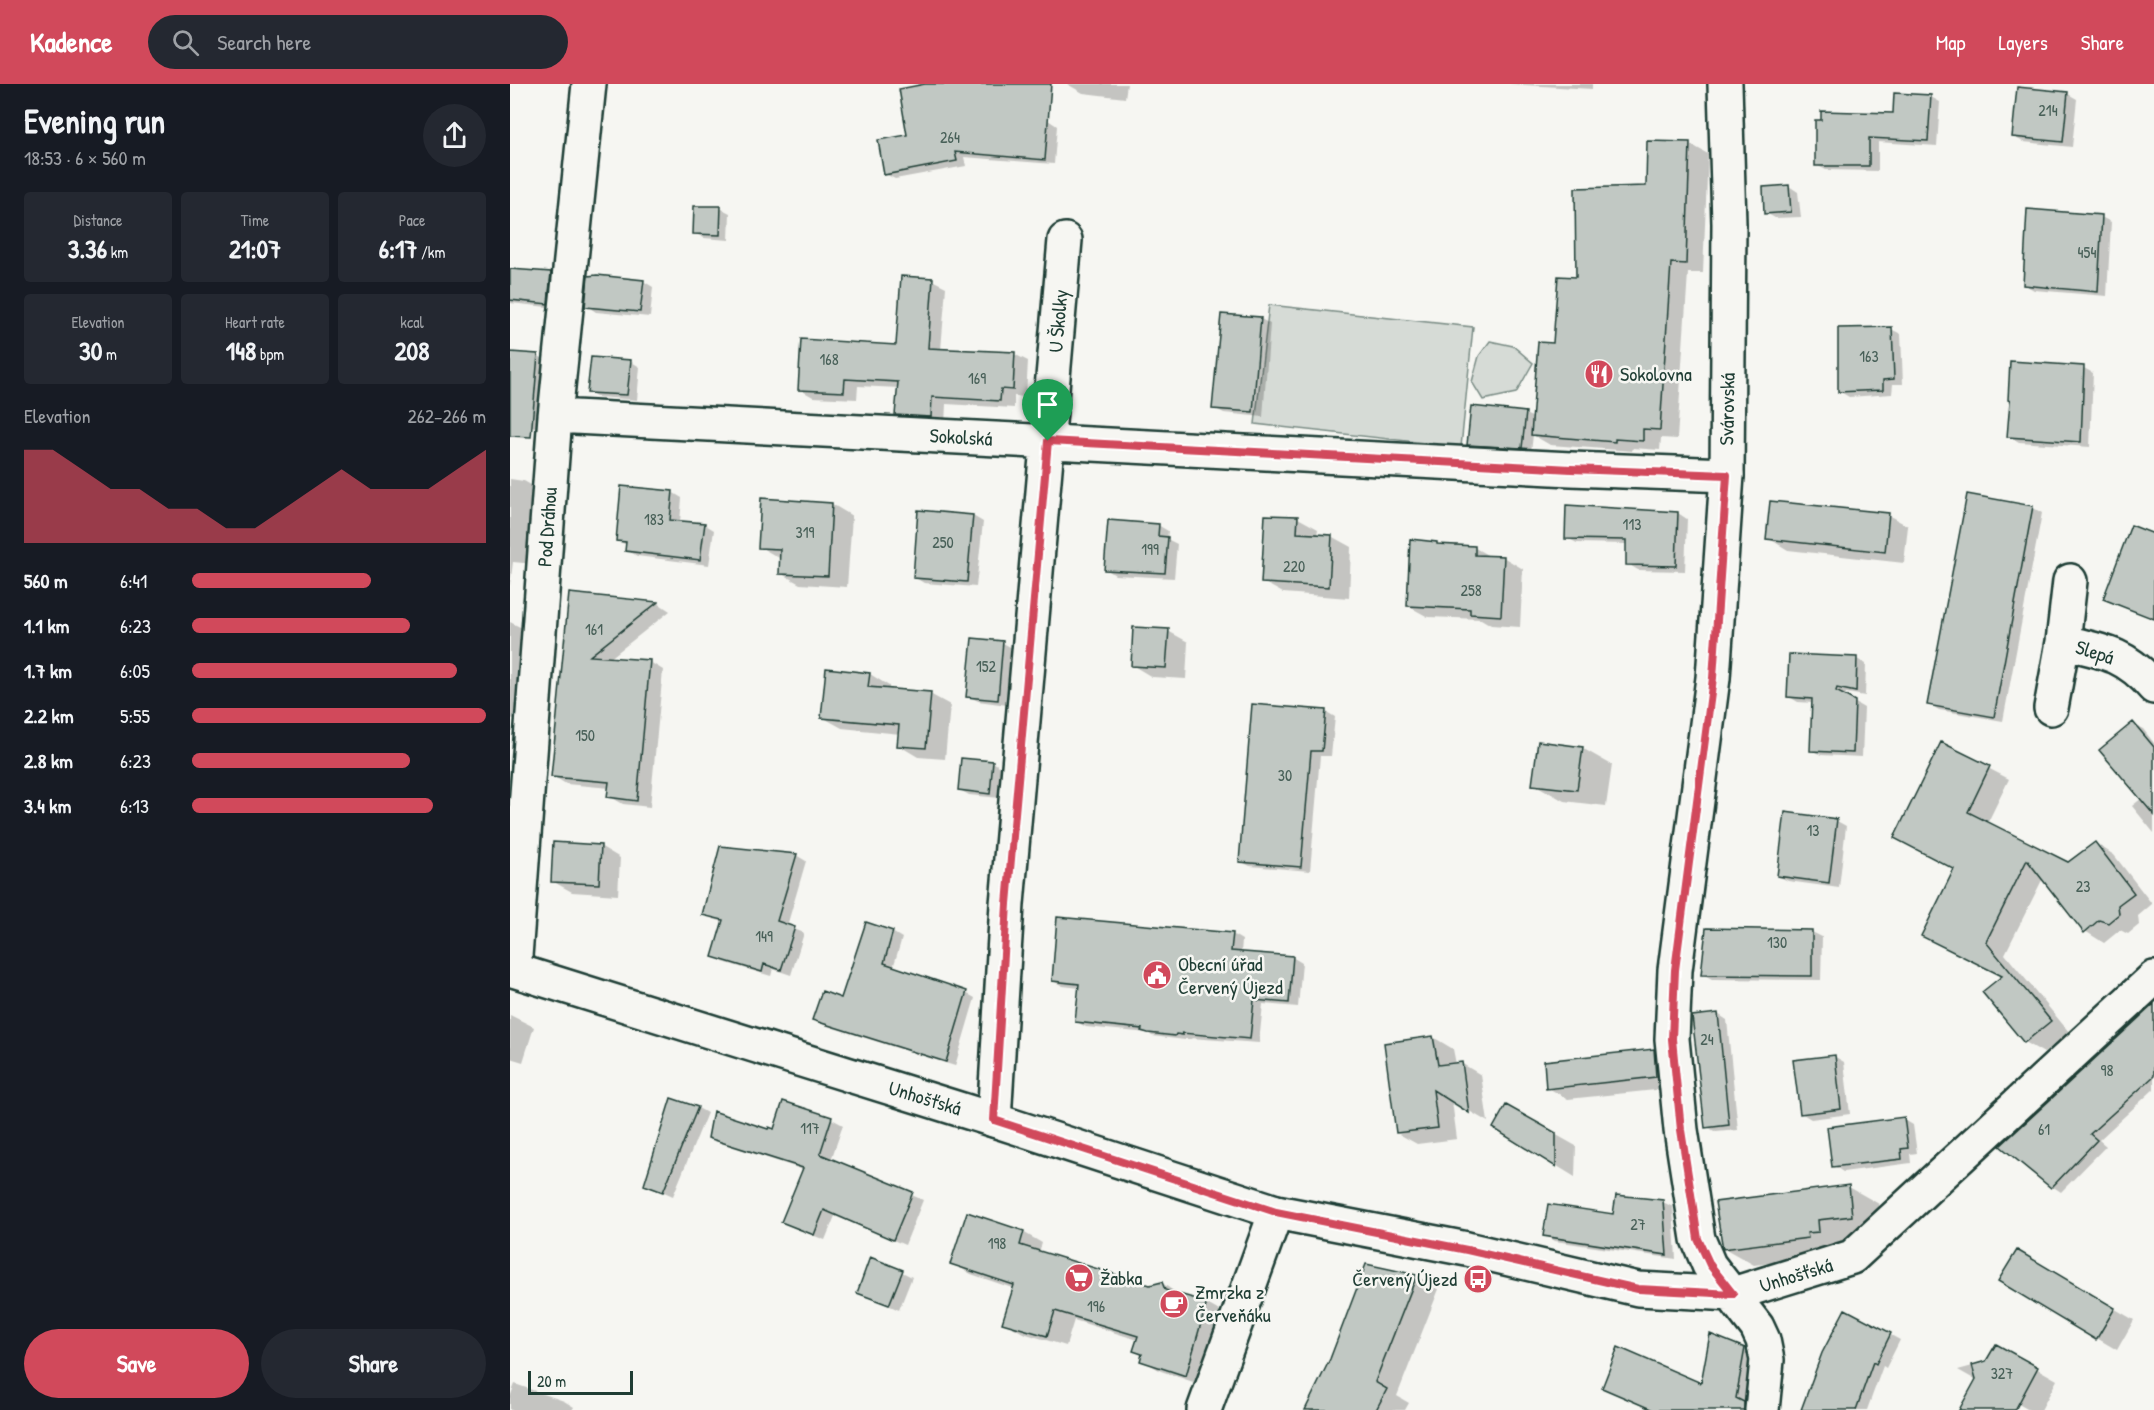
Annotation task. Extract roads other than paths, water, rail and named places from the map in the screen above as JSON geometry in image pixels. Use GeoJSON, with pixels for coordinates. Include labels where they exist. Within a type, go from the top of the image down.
{"type":"FeatureCollection","features":[{"type":"Feature","properties":{"kind":"street","name":"Pod Dráhou"},"geometry":{"type":"LineString","coordinates":[[512,969],[555,416],[589,84]]}},
{"type":"Feature","properties":{"kind":"street","name":"Svárovská"},"geometry":{"type":"LineString","coordinates":[[1725,84],[1729,224],[1727,475],[1713,678],[1675,970],[1672,1039],[1679,1119],[1698,1239],[1710,1265],[1757,1327],[1765,1347],[1767,1360],[1762,1410]]}},
{"type":"Feature","properties":{"kind":"street","name":"U Školky"},"geometry":{"type":"LineString","coordinates":[[994,1120],[1007,904],[1065,240]]}},
{"type":"Feature","properties":{"kind":"street","name":"Sokolská"},"geometry":{"type":"LineString","coordinates":[[555,416],[1559,469],[1727,475]]}},
{"type":"Feature","properties":{"kind":"street","name":"Slepá"},"geometry":{"type":"LineString","coordinates":[[2051,708],[2063,642],[2070,582]]}},
{"type":"Feature","properties":{"kind":"street","name":"Slepá"},"geometry":{"type":"LineString","coordinates":[[2063,642],[2109,652],[2140,671],[2154,687]]}},
{"type":"Feature","properties":{"kind":"street","name":"Unhošťská"},"geometry":{"type":"LineString","coordinates":[[512,969],[994,1120],[1276,1212],[1467,1250],[1638,1289],[1733,1294],[1852,1257],[2154,978]]}},
{"type":"Feature","properties":{"kind":"street"},"geometry":{"type":"LineString","coordinates":[[1204,1410],[1276,1212]]}},
{"type":"Feature","properties":{"kind":"place","name":"Sokolovna"},"geometry":{"type":"Point","coordinates":[1599,374]}},
{"type":"Feature","properties":{"kind":"place","name":"Obecní úřad Červený Újezd"},"geometry":{"type":"Point","coordinates":[1157,975]}},
{"type":"Feature","properties":{"kind":"place","name":"Žabka"},"geometry":{"type":"Point","coordinates":[1079,1278]}},
{"type":"Feature","properties":{"kind":"place","name":"Červený Újezd"},"geometry":{"type":"Point","coordinates":[1478,1279]}},
{"type":"Feature","properties":{"kind":"place","name":"Zmrzka z Červeňáku"},"geometry":{"type":"Point","coordinates":[1174,1304]}}]}
